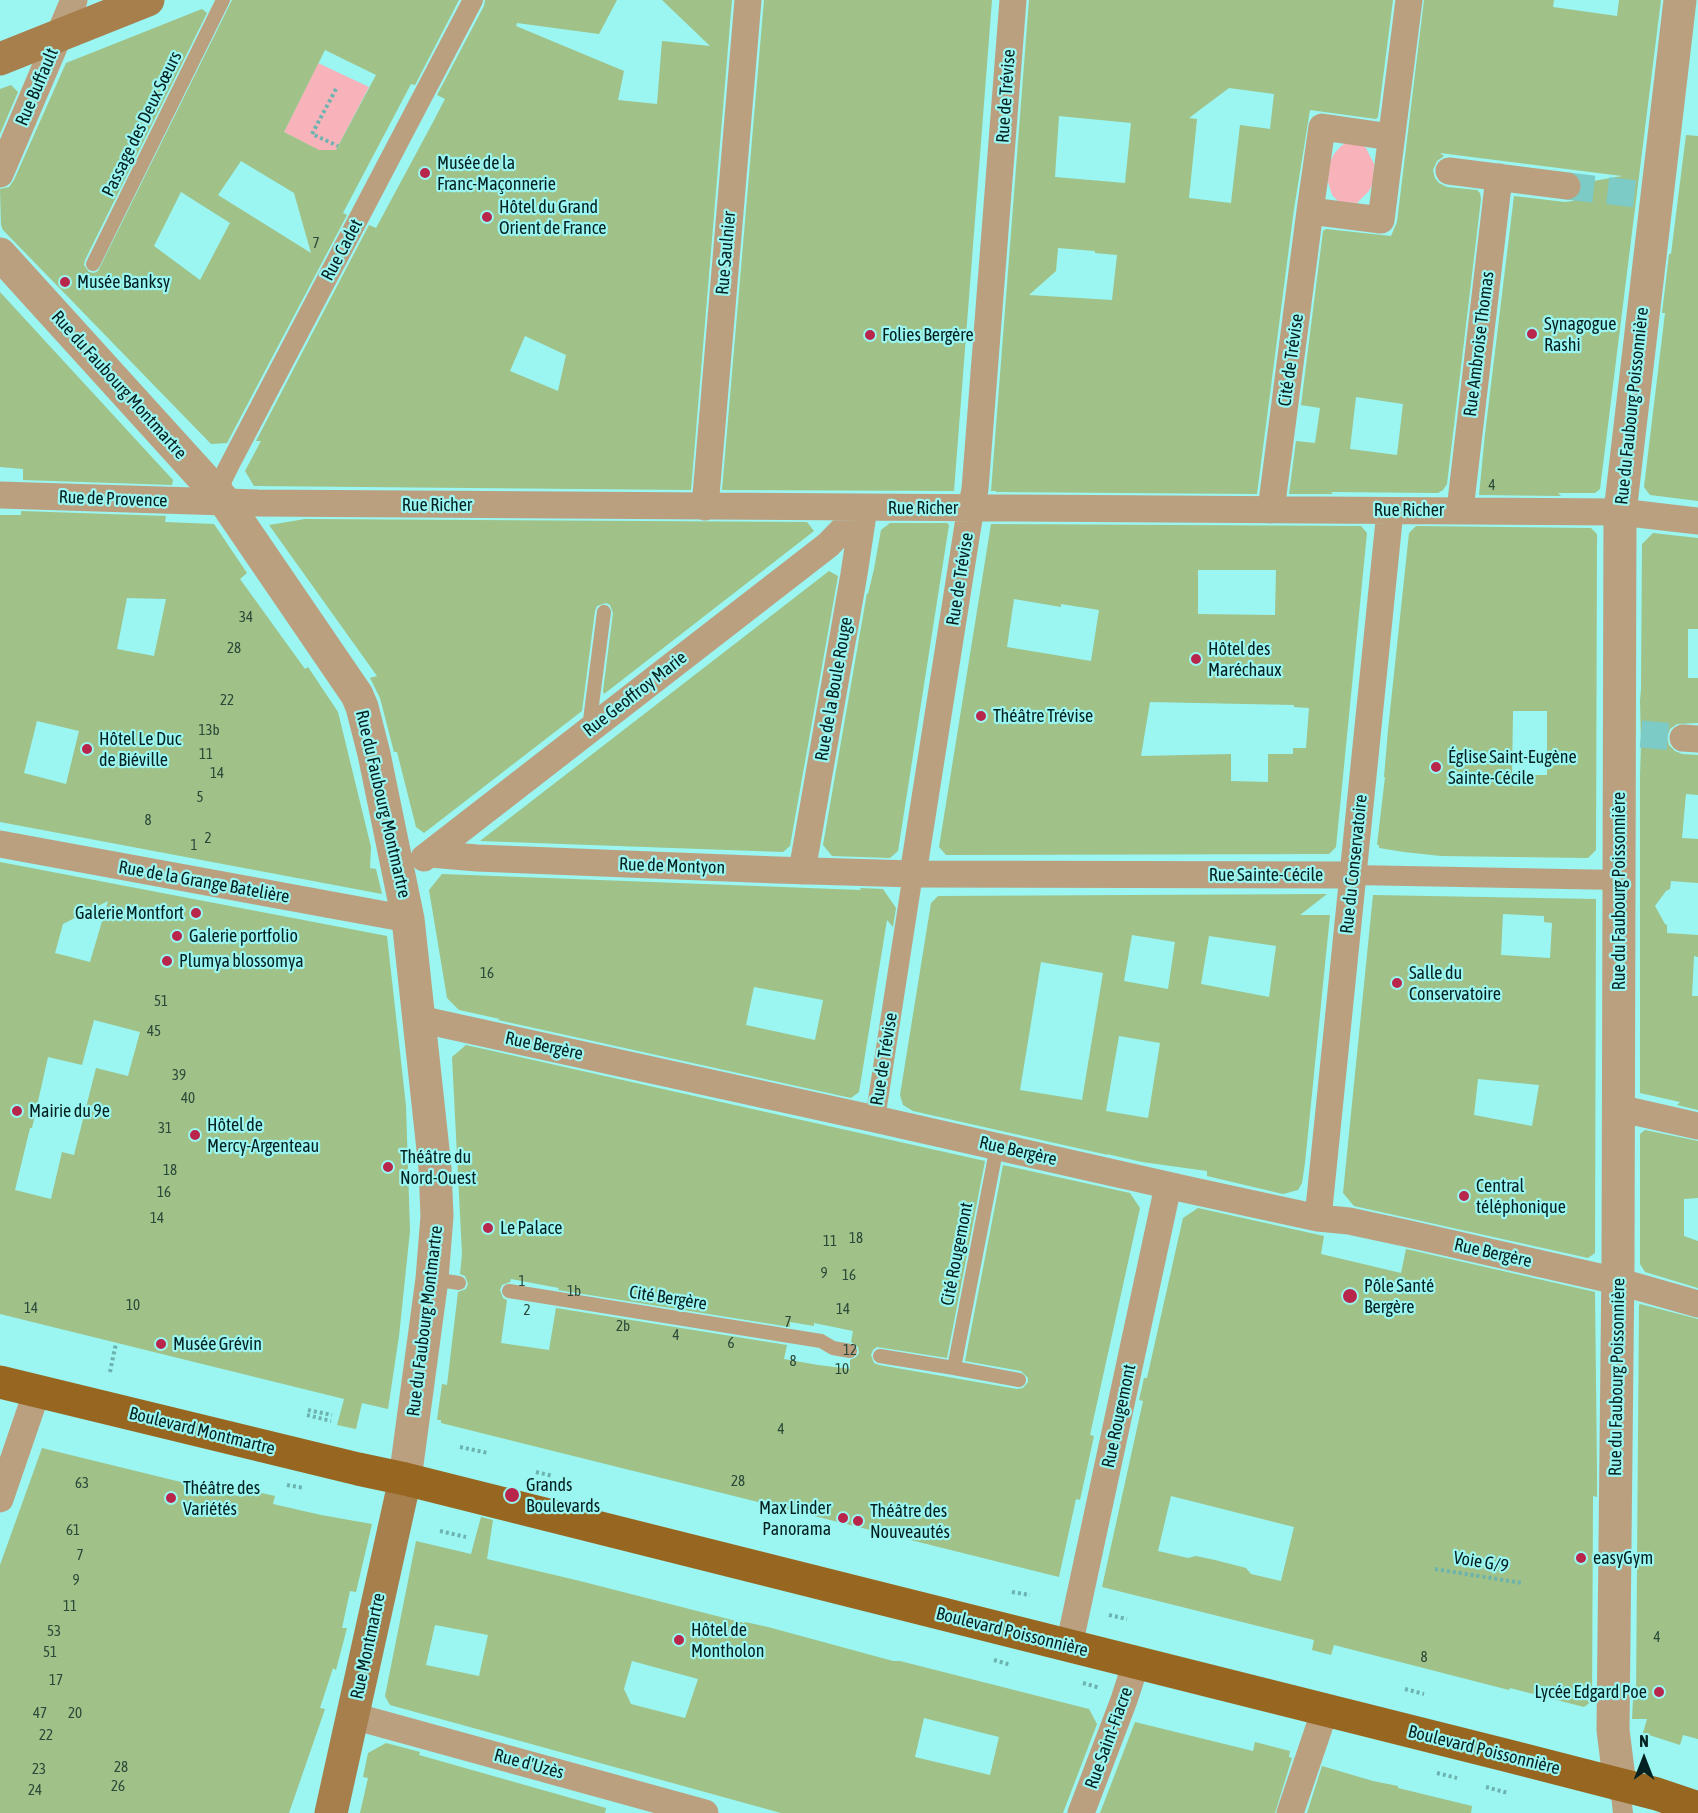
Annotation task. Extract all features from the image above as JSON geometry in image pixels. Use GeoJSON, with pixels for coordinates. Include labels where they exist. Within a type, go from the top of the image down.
{"type":"FeatureCollection","features":[{"type":"Feature","properties":{"kind":"main road"},"geometry":{"type":"LineString","coordinates":[[0,59],[148,0]]}},
{"type":"Feature","properties":{"kind":"main road","name":"Boulevard Montmartre"},"geometry":{"type":"LineString","coordinates":[[0,1382],[405,1479]]}},
{"type":"Feature","properties":{"kind":"main road","name":"Boulevard Poissonnière"},"geometry":{"type":"LineString","coordinates":[[405,1479],[1325,1710],[1622,1799],[1657,1794],[1698,1808]]}},
{"type":"Feature","properties":{"kind":"main road","name":"Rue Montmartre"},"geometry":{"type":"LineString","coordinates":[[331,1813],[405,1479]]}},
{"type":"Feature","properties":{"kind":"street","name":"Rue Buffault"},"geometry":{"type":"LineString","coordinates":[[0,174],[74,0]]}},
{"type":"Feature","properties":{"kind":"street","name":"Rue Cadet"},"geometry":{"type":"LineString","coordinates":[[226,502],[221,482],[473,0]]}},
{"type":"Feature","properties":{"kind":"street","name":"Rue Saulnier"},"geometry":{"type":"LineString","coordinates":[[705,507],[748,0]]}},
{"type":"Feature","properties":{"kind":"street","name":"Rue de Trévise"},"geometry":{"type":"LineString","coordinates":[[875,1119],[976,477],[1013,0]]}},
{"type":"Feature","properties":{"kind":"street"},"geometry":{"type":"LineString","coordinates":[[1310,211],[1381,220],[1409,0]]}},
{"type":"Feature","properties":{"kind":"street","name":"Rue du Faubourg Poissonnière"},"geometry":{"type":"LineString","coordinates":[[1622,1799],[1613,1730],[1619,880],[1630,734],[1620,512],[1646,196],[1680,0]]}},
{"type":"Feature","properties":{"kind":"street","name":"Cité de Trévise"},"geometry":{"type":"LineString","coordinates":[[1271,510],[1322,127],[1391,137]]}},
{"type":"Feature","properties":{"kind":"street"},"geometry":{"type":"LineString","coordinates":[[1449,171],[1567,186]]}},
{"type":"Feature","properties":{"kind":"street","name":"Rue Ambroise Thomas"},"geometry":{"type":"LineString","coordinates":[[1460,510],[1499,177]]}},
{"type":"Feature","properties":{"kind":"street","name":"Rue du Faubourg Montmartre"},"geometry":{"type":"LineString","coordinates":[[0,254],[226,502],[357,695],[362,707],[400,872],[408,919],[435,1168],[437,1216],[446,1281],[405,1479]]}},
{"type":"Feature","properties":{"kind":"street","name":"Rue de Provence"},"geometry":{"type":"LineString","coordinates":[[0,495],[226,502]]}},
{"type":"Feature","properties":{"kind":"street","name":"Rue Richer"},"geometry":{"type":"LineString","coordinates":[[226,502],[1620,512],[1698,521]]}},
{"type":"Feature","properties":{"kind":"street","name":"Rue Geoffroy Marie"},"geometry":{"type":"LineString","coordinates":[[400,872],[430,854],[828,545],[864,507]]}},
{"type":"Feature","properties":{"kind":"street","name":"Rue de la Boule Rouge"},"geometry":{"type":"LineString","coordinates":[[802,871],[864,507]]}},
{"type":"Feature","properties":{"kind":"street","name":"Rue du Conservatoire"},"geometry":{"type":"LineString","coordinates":[[1318,1218],[1390,511]]}},
{"type":"Feature","properties":{"kind":"street","name":"Rue de la Grange Batelière"},"geometry":{"type":"LineString","coordinates":[[0,844],[408,919]]}},
{"type":"Feature","properties":{"kind":"street","name":"Rue de Montyon"},"geometry":{"type":"LineString","coordinates":[[430,854],[477,858],[914,874]]}},
{"type":"Feature","properties":{"kind":"street","name":"Rue Sainte-Cécile"},"geometry":{"type":"LineString","coordinates":[[914,874],[1353,875],[1619,880]]}},
{"type":"Feature","properties":{"kind":"street","name":"Rue Bergère"},"geometry":{"type":"LineString","coordinates":[[419,1019],[997,1146],[1168,1186],[1318,1218],[1349,1221],[1617,1281],[1698,1304]]}},
{"type":"Feature","properties":{"kind":"street"},"geometry":{"type":"LineString","coordinates":[[1618,1108],[1698,1126]]}},
{"type":"Feature","properties":{"kind":"street","name":"Rue Rougemont"},"geometry":{"type":"LineString","coordinates":[[1069,1646],[1168,1186]]}},
{"type":"Feature","properties":{"kind":"street"},"geometry":{"type":"LineString","coordinates":[[0,1499],[37,1391]]}},
{"type":"Feature","properties":{"kind":"street","name":"Rue Saint-Fiacre"},"geometry":{"type":"LineString","coordinates":[[1081,1813],[1136,1663]]}},
{"type":"Feature","properties":{"kind":"street"},"geometry":{"type":"LineString","coordinates":[[1290,1813],[1325,1710]]}},
{"type":"Feature","properties":{"kind":"street","name":"Rue d'Uzès"},"geometry":{"type":"LineString","coordinates":[[353,1716],[705,1813]]}},
{"type":"Feature","properties":{"kind":"lane","name":"Passage des Deux Sœurs"},"geometry":{"type":"LineString","coordinates":[[93,264],[223,0]]}},
{"type":"Feature","properties":{"kind":"lane"},"geometry":{"type":"LineString","coordinates":[[589,730],[604,612]]}},
{"type":"Feature","properties":{"kind":"lane","name":"Cité Rougemont"},"geometry":{"type":"LineString","coordinates":[[954,1368],[997,1146]]}},
{"type":"Feature","properties":{"kind":"lane","name":"Cité Bergère"},"geometry":{"type":"LineString","coordinates":[[509,1291],[821,1341],[833,1348],[850,1351]]}},
{"type":"Feature","properties":{"kind":"lane"},"geometry":{"type":"LineString","coordinates":[[880,1356],[1019,1380]]}},
{"type":"Feature","properties":{"kind":"path"},"geometry":{"type":"LineString","coordinates":[[336,89],[312,134],[338,146]]}},
{"type":"Feature","properties":{"kind":"path"},"geometry":{"type":"LineString","coordinates":[[110,1372],[116,1343]]}},
{"type":"Feature","properties":{"kind":"path"},"geometry":{"type":"LineString","coordinates":[[308,1413],[332,1418]]}},
{"type":"Feature","properties":{"kind":"path"},"geometry":{"type":"LineString","coordinates":[[460,1447],[488,1453]]}},
{"type":"Feature","properties":{"kind":"path"},"geometry":{"type":"LineString","coordinates":[[536,1472],[553,1476]]}},
{"type":"Feature","properties":{"kind":"path"},"geometry":{"type":"LineString","coordinates":[[287,1485],[304,1488]]}},
{"type":"Feature","properties":{"kind":"path"},"geometry":{"type":"LineString","coordinates":[[440,1531],[466,1537]]}},
{"type":"Feature","properties":{"kind":"path","name":"Voie G/9"},"geometry":{"type":"LineString","coordinates":[[1435,1569],[1522,1583]]}},
{"type":"Feature","properties":{"kind":"path"},"geometry":{"type":"LineString","coordinates":[[1012,1592],[1030,1595]]}},
{"type":"Feature","properties":{"kind":"path"},"geometry":{"type":"LineString","coordinates":[[1110,1615],[1127,1619]]}},
{"type":"Feature","properties":{"kind":"path"},"geometry":{"type":"LineString","coordinates":[[994,1660],[1011,1665]]}},
{"type":"Feature","properties":{"kind":"path"},"geometry":{"type":"LineString","coordinates":[[1083,1683],[1100,1688]]}},
{"type":"Feature","properties":{"kind":"path"},"geometry":{"type":"LineString","coordinates":[[1405,1689],[1424,1694]]}},
{"type":"Feature","properties":{"kind":"path"},"geometry":{"type":"LineString","coordinates":[[1437,1773],[1457,1778]]}},
{"type":"Feature","properties":{"kind":"path"},"geometry":{"type":"LineString","coordinates":[[1486,1788],[1508,1793]]}},
{"type":"Feature","properties":{"kind":"shaded area"},"geometry":{"type":"Polygon","coordinates":[[[318,63],[369,87],[335,152],[326,150],[324,153],[284,132],[318,63]]]}},
{"type":"Feature","properties":{"kind":"shaded area"},"geometry":{"type":"Polygon","coordinates":[[[1347,142],[1360,143],[1366,148],[1374,164],[1373,183],[1369,191],[1357,203],[1339,202],[1332,195],[1328,182],[1329,164],[1334,154],[1347,142]]]}},
{"type":"Feature","properties":{"kind":"building"},"geometry":{"type":"Polygon","coordinates":[[[232,0],[459,0],[415,85],[411,84],[343,213],[347,215],[227,443],[211,444],[3,230],[1,225],[0,189],[9,187],[14,180],[66,63],[202,9],[207,13],[85,260],[84,265],[89,272],[98,271],[232,0]],[[325,50],[284,132],[319,150],[336,150],[376,75],[325,50]],[[241,161],[218,195],[311,253],[294,193],[241,161]],[[181,192],[154,246],[200,280],[230,223],[181,192]]]}},
{"type":"Feature","properties":{"kind":"building"},"geometry":{"type":"Polygon","coordinates":[[[485,0],[617,0],[599,34],[517,23],[516,26],[624,71],[618,100],[657,104],[662,41],[710,46],[662,0],[732,0],[691,490],[254,486],[245,471],[261,441],[256,441],[369,225],[376,228],[432,124],[445,99],[437,95],[484,6],[485,0]],[[525,336],[510,371],[558,391],[566,355],[525,336]]]}},
{"type":"Feature","properties":{"kind":"building"},"geometry":{"type":"Polygon","coordinates":[[[764,0],[992,0],[954,491],[722,490],[764,0]]]}},
{"type":"Feature","properties":{"kind":"building"},"geometry":{"type":"Polygon","coordinates":[[[1029,0],[1393,0],[1378,117],[1376,119],[1310,110],[1294,209],[1257,494],[991,491],[1029,0]],[[1229,88],[1189,118],[1197,119],[1189,198],[1231,203],[1240,125],[1270,129],[1274,94],[1229,88]],[[1059,116],[1055,177],[1125,183],[1131,123],[1059,116]],[[1058,248],[1056,271],[1029,295],[1112,300],[1117,255],[1058,248]]]}},
{"type":"Feature","properties":{"kind":"building"},"geometry":{"type":"Polygon","coordinates":[[[1424,0],[1554,0],[1553,7],[1617,16],[1619,0],[1661,0],[1600,489],[1595,493],[1558,493],[1561,496],[1479,495],[1514,196],[1573,201],[1580,195],[1582,183],[1622,176],[1440,153],[1444,156],[1437,161],[1433,170],[1439,183],[1447,187],[1477,190],[1481,199],[1447,484],[1438,493],[1289,494],[1296,441],[1315,443],[1320,408],[1301,405],[1323,231],[1326,229],[1391,236],[1397,222],[1424,0]],[[1356,397],[1350,449],[1397,455],[1403,404],[1356,397]]]}},
{"type":"Feature","properties":{"kind":"building"},"geometry":{"type":"Polygon","coordinates":[[[11,85],[18,92],[0,134],[0,89],[11,85]]]}},
{"type":"Feature","properties":{"kind":"building"},"geometry":{"type":"Polygon","coordinates":[[[1686,135],[1698,136],[1698,501],[1650,495],[1644,487],[1665,313],[1662,313],[1669,254],[1671,254],[1686,135]]]}},
{"type":"Feature","properties":{"kind":"building"},"geometry":{"type":"Polygon","coordinates":[[[0,292],[173,480],[172,485],[23,480],[23,469],[0,467],[0,292]]]}},
{"type":"Feature","properties":{"kind":"building"},"geometry":{"type":"Polygon","coordinates":[[[21,511],[166,516],[165,522],[214,524],[247,573],[240,579],[305,669],[308,667],[338,712],[371,847],[370,868],[376,869],[382,894],[0,822],[0,515],[21,515],[21,511]],[[127,598],[117,649],[154,656],[166,599],[127,598]],[[37,721],[24,773],[66,784],[79,731],[37,721]]]}},
{"type":"Feature","properties":{"kind":"building"},"geometry":{"type":"Polygon","coordinates":[[[305,519],[807,522],[814,531],[604,694],[613,613],[610,605],[606,603],[597,606],[582,711],[424,833],[416,827],[397,752],[394,752],[380,698],[370,678],[377,676],[269,525],[305,519]]]}},
{"type":"Feature","properties":{"kind":"building"},"geometry":{"type":"Polygon","coordinates":[[[890,523],[947,523],[949,525],[898,851],[890,858],[832,856],[823,845],[867,593],[881,530],[890,523]]]}},
{"type":"Feature","properties":{"kind":"building"},"geometry":{"type":"Polygon","coordinates":[[[991,524],[1361,526],[1367,533],[1336,847],[1329,854],[946,855],[939,847],[991,524]],[[1198,570],[1198,614],[1275,615],[1276,570],[1198,570]],[[1014,599],[1007,647],[1091,661],[1099,610],[1061,604],[1061,607],[1014,599]],[[1150,702],[1141,756],[1231,754],[1231,781],[1268,782],[1268,754],[1293,754],[1293,748],[1306,748],[1309,708],[1294,707],[1294,705],[1150,702]]]}},
{"type":"Feature","properties":{"kind":"building"},"geometry":{"type":"Polygon","coordinates":[[[1416,526],[1591,528],[1597,534],[1596,850],[1588,858],[1441,856],[1379,848],[1377,845],[1409,533],[1416,526]],[[1513,711],[1512,775],[1547,775],[1547,711],[1513,711]]]}},
{"type":"Feature","properties":{"kind":"building"},"geometry":{"type":"Polygon","coordinates":[[[1653,533],[1698,538],[1698,629],[1688,629],[1688,678],[1698,678],[1698,723],[1677,724],[1670,729],[1667,738],[1669,745],[1675,751],[1698,755],[1698,795],[1686,794],[1682,838],[1698,839],[1698,883],[1671,881],[1670,889],[1655,906],[1667,925],[1667,933],[1698,935],[1698,957],[1694,956],[1692,996],[1698,996],[1698,1110],[1677,1105],[1680,1102],[1640,1093],[1642,544],[1653,533]]]}},
{"type":"Feature","properties":{"kind":"building"},"geometry":{"type":"Polygon","coordinates":[[[829,571],[838,576],[790,846],[783,852],[480,841],[829,571]]]}},
{"type":"Feature","properties":{"kind":"building"},"geometry":{"type":"Polygon","coordinates":[[[0,862],[387,936],[406,1106],[410,1231],[399,1336],[388,1409],[362,1403],[356,1429],[337,1425],[344,1399],[0,1314],[0,862]],[[108,901],[63,924],[55,953],[90,962],[108,901]],[[94,1020],[82,1065],[48,1057],[15,1190],[51,1199],[62,1152],[74,1155],[96,1068],[128,1076],[140,1032],[94,1020]]]}},
{"type":"Feature","properties":{"kind":"building"},"geometry":{"type":"Polygon","coordinates":[[[442,874],[883,889],[896,908],[893,927],[887,920],[859,1092],[851,1098],[459,1010],[447,998],[429,890],[442,874]],[[754,987],[746,1025],[815,1040],[823,1000],[754,987]]]}},
{"type":"Feature","properties":{"kind":"building"},"geometry":{"type":"Polygon","coordinates":[[[1327,894],[1300,915],[1330,915],[1305,1163],[1302,1183],[1298,1190],[1283,1194],[1207,1176],[1207,1171],[1108,1155],[913,1111],[903,1105],[900,1095],[931,903],[938,896],[1327,894]],[[1132,935],[1124,981],[1168,989],[1175,942],[1132,935]],[[1209,936],[1201,984],[1269,997],[1276,946],[1209,936]],[[1041,962],[1020,1090],[1082,1100],[1103,973],[1041,962]],[[1119,1036],[1106,1111],[1148,1118],[1160,1043],[1119,1036]]]}},
{"type":"Feature","properties":{"kind":"building"},"geometry":{"type":"Polygon","coordinates":[[[1373,895],[1596,899],[1595,1253],[1588,1258],[1354,1206],[1343,1193],[1373,895]],[[1503,914],[1501,955],[1550,958],[1552,923],[1544,922],[1544,916],[1503,914]],[[1478,1079],[1474,1115],[1532,1126],[1539,1085],[1478,1079]]]}},
{"type":"Feature","properties":{"kind":"building"},"geometry":{"type":"Polygon","coordinates":[[[466,1045],[985,1161],[947,1358],[877,1347],[871,1355],[874,1363],[879,1365],[1017,1389],[1023,1388],[1028,1378],[1021,1371],[965,1361],[1003,1165],[1130,1193],[1140,1208],[1090,1435],[1094,1436],[1080,1500],[1076,1499],[1059,1577],[441,1423],[441,1420],[437,1420],[442,1384],[447,1385],[458,1292],[466,1289],[468,1284],[465,1276],[460,1274],[462,1254],[452,1057],[466,1045]],[[511,1279],[510,1282],[502,1285],[500,1290],[503,1298],[507,1300],[501,1343],[549,1350],[556,1308],[787,1345],[784,1359],[818,1365],[850,1369],[850,1360],[859,1353],[858,1347],[851,1342],[853,1331],[814,1323],[814,1326],[790,1322],[790,1327],[558,1290],[559,1288],[511,1279]]]}},
{"type":"Feature","properties":{"kind":"building"},"geometry":{"type":"Polygon","coordinates":[[[1645,1130],[1698,1141],[1698,1198],[1684,1199],[1684,1236],[1698,1241],[1698,1288],[1645,1272],[1640,1264],[1640,1134],[1645,1130]]]}},
{"type":"Feature","properties":{"kind":"building"},"geometry":{"type":"Polygon","coordinates":[[[1198,1208],[1324,1236],[1321,1254],[1401,1273],[1406,1249],[1595,1292],[1597,1497],[1593,1496],[1592,1701],[1584,1707],[1334,1645],[1331,1655],[1312,1650],[1314,1640],[1102,1587],[1143,1401],[1139,1400],[1144,1378],[1147,1378],[1183,1218],[1198,1208]],[[1171,1496],[1158,1551],[1188,1558],[1196,1556],[1215,1560],[1246,1568],[1251,1574],[1281,1581],[1294,1527],[1171,1496]]]}},
{"type":"Feature","properties":{"kind":"building"},"geometry":{"type":"Polygon","coordinates":[[[1640,1304],[1698,1319],[1698,1739],[1683,1735],[1680,1745],[1643,1733],[1647,1719],[1632,1719],[1633,1700],[1636,1700],[1640,1304]]]}},
{"type":"Feature","properties":{"kind":"building"},"geometry":{"type":"Polygon","coordinates":[[[42,1448],[242,1497],[244,1489],[275,1496],[273,1504],[372,1524],[356,1592],[350,1591],[342,1628],[347,1628],[336,1670],[333,1668],[320,1708],[325,1709],[289,1813],[0,1813],[0,1565],[42,1448]]]}},
{"type":"Feature","properties":{"kind":"building"},"geometry":{"type":"Polygon","coordinates":[[[481,1517],[493,1520],[487,1559],[768,1627],[893,1661],[1089,1709],[1097,1724],[1063,1813],[781,1813],[390,1705],[385,1696],[416,1541],[471,1554],[481,1517]],[[435,1625],[426,1665],[479,1676],[488,1635],[435,1625]],[[632,1661],[624,1689],[631,1704],[685,1718],[698,1679],[632,1661]],[[924,1718],[915,1757],[990,1775],[999,1737],[924,1718]]]}},
{"type":"Feature","properties":{"kind":"building"},"geometry":{"type":"Polygon","coordinates":[[[1135,1722],[1253,1751],[1255,1742],[1290,1751],[1289,1757],[1292,1758],[1275,1813],[1100,1813],[1135,1722]]]}},
{"type":"Feature","properties":{"kind":"building"},"geometry":{"type":"Polygon","coordinates":[[[386,1743],[420,1752],[419,1755],[606,1808],[605,1813],[360,1813],[368,1778],[363,1777],[368,1753],[386,1743]]]}},
{"type":"Feature","properties":{"kind":"building"},"geometry":{"type":"Polygon","coordinates":[[[1322,1766],[1472,1806],[1471,1813],[1307,1813],[1322,1766]]]}},
{"type":"Feature","properties":{"kind":"tunnel"},"geometry":{"type":"LineString","coordinates":[[1567,186],[1637,194]]}},
{"type":"Feature","properties":{"kind":"tunnel"},"geometry":{"type":"LineString","coordinates":[[1641,734],[1683,738]]}},
{"type":"Feature","properties":{"kind":"place","name":"Musée de la Franc-Maçonnerie"},"geometry":{"type":"Point","coordinates":[425,173]}},
{"type":"Feature","properties":{"kind":"place","name":"Hôtel du Grand Orient de France"},"geometry":{"type":"Point","coordinates":[487,217]}},
{"type":"Feature","properties":{"kind":"place","name":"Musée Banksy"},"geometry":{"type":"Point","coordinates":[65,282]}},
{"type":"Feature","properties":{"kind":"place","name":"Synagogue Rashi"},"geometry":{"type":"Point","coordinates":[1532,334]}},
{"type":"Feature","properties":{"kind":"place","name":"Folies Bergère"},"geometry":{"type":"Point","coordinates":[870,335]}},
{"type":"Feature","properties":{"kind":"place","name":"Hôtel des Maréchaux"},"geometry":{"type":"Point","coordinates":[1196,659]}},
{"type":"Feature","properties":{"kind":"place","name":"Théâtre Trévise"},"geometry":{"type":"Point","coordinates":[981,716]}},
{"type":"Feature","properties":{"kind":"place","name":"Hôtel Le Duc de Biéville"},"geometry":{"type":"Point","coordinates":[87,749]}},
{"type":"Feature","properties":{"kind":"place","name":"Église Saint-Eugène Sainte-Cécile"},"geometry":{"type":"Point","coordinates":[1436,767]}},
{"type":"Feature","properties":{"kind":"place","name":"Galerie Montfort"},"geometry":{"type":"Point","coordinates":[196,913]}},
{"type":"Feature","properties":{"kind":"place","name":"Galerie portfolio"},"geometry":{"type":"Point","coordinates":[177,936]}},
{"type":"Feature","properties":{"kind":"place","name":"Plumya blossomya"},"geometry":{"type":"Point","coordinates":[167,961]}},
{"type":"Feature","properties":{"kind":"place","name":"Salle du Conservatoire"},"geometry":{"type":"Point","coordinates":[1397,983]}},
{"type":"Feature","properties":{"kind":"place","name":"Mairie du 9e"},"geometry":{"type":"Point","coordinates":[17,1111]}},
{"type":"Feature","properties":{"kind":"place","name":"Hôtel de Mercy-Argenteau"},"geometry":{"type":"Point","coordinates":[195,1135]}},
{"type":"Feature","properties":{"kind":"place","name":"Théâtre du Nord-Ouest"},"geometry":{"type":"Point","coordinates":[388,1167]}},
{"type":"Feature","properties":{"kind":"place","name":"Central téléphonique"},"geometry":{"type":"Point","coordinates":[1464,1196]}},
{"type":"Feature","properties":{"kind":"place","name":"Le Palace"},"geometry":{"type":"Point","coordinates":[488,1228]}},
{"type":"Feature","properties":{"kind":"place","name":"Pôle Santé Bergère"},"geometry":{"type":"Point","coordinates":[1350,1296]}},
{"type":"Feature","properties":{"kind":"place","name":"Musée Grévin"},"geometry":{"type":"Point","coordinates":[161,1344]}},
{"type":"Feature","properties":{"kind":"place","name":"Grands Boulevards"},"geometry":{"type":"Point","coordinates":[512,1495]}},
{"type":"Feature","properties":{"kind":"place","name":"Théâtre des Variétés"},"geometry":{"type":"Point","coordinates":[171,1498]}},
{"type":"Feature","properties":{"kind":"place","name":"Max Linder Panorama"},"geometry":{"type":"Point","coordinates":[843,1518]}},
{"type":"Feature","properties":{"kind":"place","name":"Théâtre des Nouveautés"},"geometry":{"type":"Point","coordinates":[858,1521]}},
{"type":"Feature","properties":{"kind":"place","name":"easyGym"},"geometry":{"type":"Point","coordinates":[1581,1558]}},
{"type":"Feature","properties":{"kind":"place","name":"Hôtel de Montholon"},"geometry":{"type":"Point","coordinates":[679,1640]}},
{"type":"Feature","properties":{"kind":"place","name":"Lycée Edgard Poe"},"geometry":{"type":"Point","coordinates":[1659,1692]}}]}
